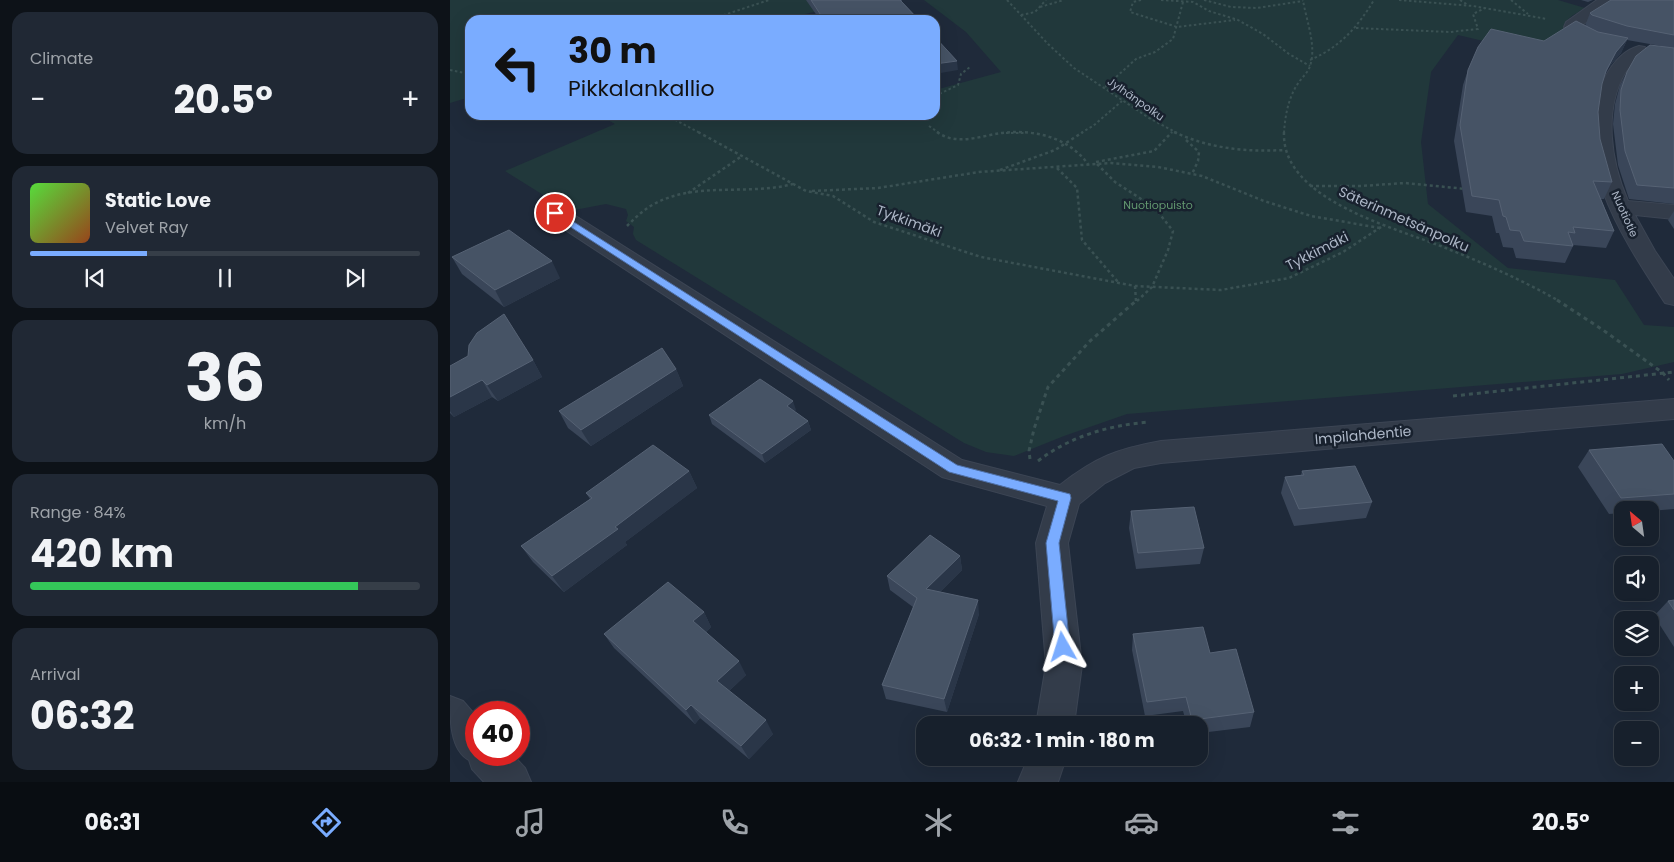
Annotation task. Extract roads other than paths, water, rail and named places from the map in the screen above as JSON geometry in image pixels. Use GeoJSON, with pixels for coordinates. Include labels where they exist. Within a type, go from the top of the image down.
{"type":"FeatureCollection","features":[{"type":"Feature","properties":{"kind":"street","name":"Nuotiotie"},"geometry":{"type":"LineString","coordinates":[[1609,0],[1596,7],[1572,25],[1572,27],[1582,34],[1633,48],[1623,61],[1611,84],[1605,101],[1600,130],[1604,163],[1621,207],[1646,256],[1674,297]]}},
{"type":"Feature","properties":{"kind":"street"},"geometry":{"type":"LineString","coordinates":[[1621,207],[1674,212]]}},
{"type":"Feature","properties":{"kind":"street"},"geometry":{"type":"LineString","coordinates":[[555,213],[953,469],[1065,498],[1052,543],[1064,665],[1056,716]]}},
{"type":"Feature","properties":{"kind":"street","name":"Impilahdentie"},"geometry":{"type":"LineString","coordinates":[[1065,498],[1094,475],[1128,458],[1161,452],[1673,410]]}},
{"type":"Feature","properties":{"kind":"street"},"geometry":{"type":"LineString","coordinates":[[450,714],[465,731]]}},
{"type":"Feature","properties":{"kind":"street"},"geometry":{"type":"LineString","coordinates":[[496,766],[511,782]]}},
{"type":"Feature","properties":{"kind":"street"},"geometry":{"type":"LineString","coordinates":[[1038,782],[1043,766]]}},
{"type":"Feature","properties":{"kind":"park label","name":"Nuotiopuisto"},"geometry":{"type":"Point","coordinates":[1158,205]}}]}
